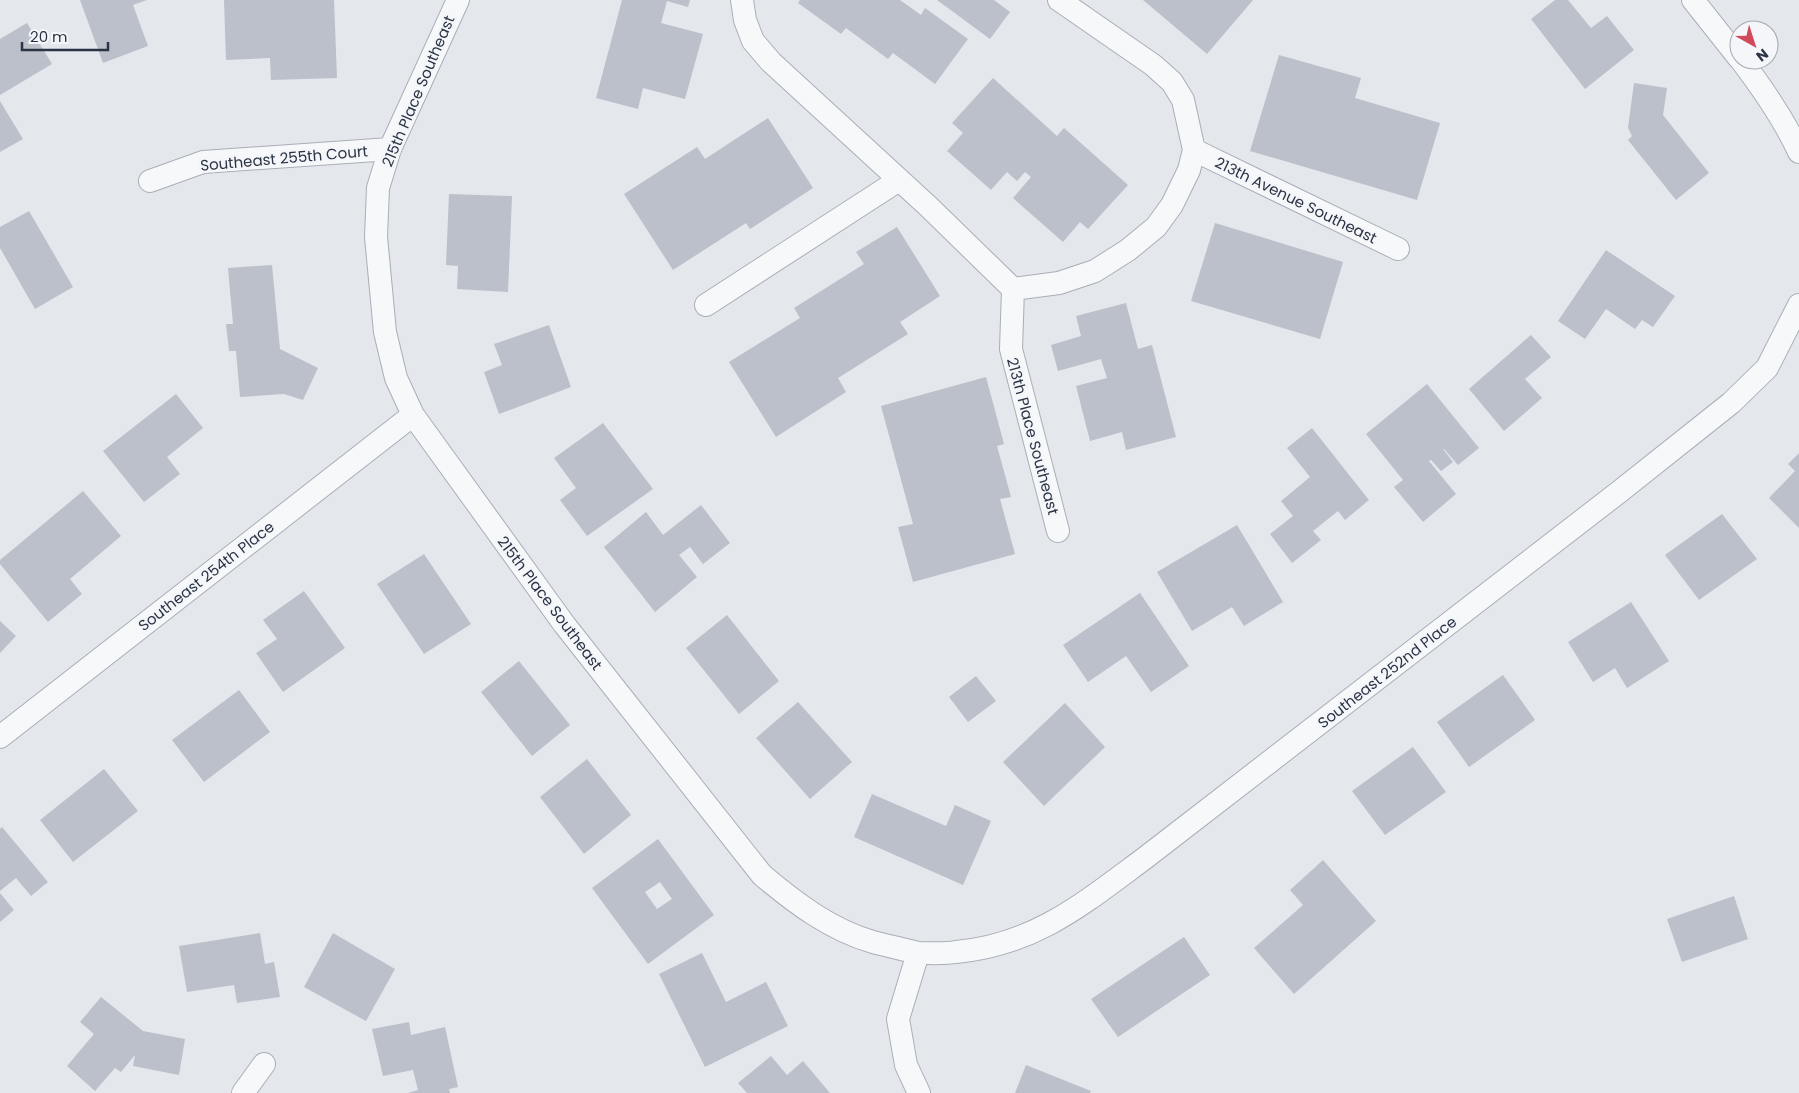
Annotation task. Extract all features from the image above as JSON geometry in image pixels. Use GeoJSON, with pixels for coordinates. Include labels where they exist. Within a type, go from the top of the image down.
{"type":"FeatureCollection","features":[{"type":"Feature","properties":{"kind":"street","name":"215th Place Southeast"},"geometry":{"type":"LineString","coordinates":[[458,0],[390,149],[378,188],[376,237],[385,332],[396,378],[413,415],[564,624],[762,875],[789,898],[828,923],[872,942],[918,953]]}},
{"type":"Feature","properties":{"kind":"street"},"geometry":{"type":"LineString","coordinates":[[742,0],[745,20],[752,41],[771,62],[899,180],[1013,289],[1060,283],[1094,271],[1128,250],[1156,227],[1172,206],[1189,170],[1194,150],[1183,100],[1172,82],[1153,65],[1064,1]]}},
{"type":"Feature","properties":{"kind":"street"},"geometry":{"type":"LineString","coordinates":[[1693,0],[1729,45]]}},
{"type":"Feature","properties":{"kind":"street"},"geometry":{"type":"LineString","coordinates":[[1749,70],[1759,83],[1799,152]]}},
{"type":"Feature","properties":{"kind":"street","name":"Southeast 255th Court"},"geometry":{"type":"LineString","coordinates":[[150,181],[203,162],[390,149]]}},
{"type":"Feature","properties":{"kind":"street","name":"213th Avenue Southeast"},"geometry":{"type":"LineString","coordinates":[[1194,150],[1398,249]]}},
{"type":"Feature","properties":{"kind":"street"},"geometry":{"type":"LineString","coordinates":[[706,305],[899,180]]}},
{"type":"Feature","properties":{"kind":"street","name":"213th Place Southeast"},"geometry":{"type":"LineString","coordinates":[[1013,289],[1011,349],[1058,531]]}},
{"type":"Feature","properties":{"kind":"street","name":"Southeast 252nd Place"},"geometry":{"type":"LineString","coordinates":[[918,953],[956,952],[984,948],[1009,942],[1042,929],[1069,913],[1145,858],[1619,492],[1731,403],[1767,368],[1799,305]]}},
{"type":"Feature","properties":{"kind":"street","name":"Southeast 254th Place"},"geometry":{"type":"LineString","coordinates":[[0,737],[413,415]]}},
{"type":"Feature","properties":{"kind":"street"},"geometry":{"type":"LineString","coordinates":[[918,953],[898,1019],[906,1065],[919,1093]]}},
{"type":"Feature","properties":{"kind":"street"},"geometry":{"type":"LineString","coordinates":[[243,1093],[264,1064]]}},
{"type":"Feature","properties":{"kind":"building"},"geometry":{"type":"Polygon","coordinates":[[[80,0],[147,0],[133,5],[148,46],[103,63],[80,0]]]}},
{"type":"Feature","properties":{"kind":"building"},"geometry":{"type":"Polygon","coordinates":[[[224,0],[334,0],[337,78],[271,80],[270,58],[226,60],[224,0]]]}},
{"type":"Feature","properties":{"kind":"building"},"geometry":{"type":"Polygon","coordinates":[[[622,0],[690,0],[688,7],[667,1],[661,23],[703,34],[685,99],[643,88],[638,109],[596,98],[622,0]]]}},
{"type":"Feature","properties":{"kind":"building"},"geometry":{"type":"Polygon","coordinates":[[[800,0],[900,0],[921,15],[925,8],[968,39],[935,84],[893,53],[888,59],[846,28],[841,34],[798,3],[800,0]]]}},
{"type":"Feature","properties":{"kind":"building"},"geometry":{"type":"Polygon","coordinates":[[[937,0],[994,0],[1010,12],[990,39],[937,0]]]}},
{"type":"Feature","properties":{"kind":"building"},"geometry":{"type":"Polygon","coordinates":[[[1143,0],[1253,0],[1207,54],[1143,0]]]}},
{"type":"Feature","properties":{"kind":"building"},"geometry":{"type":"Polygon","coordinates":[[[1555,0],[1568,0],[1591,28],[1607,16],[1634,50],[1585,89],[1531,19],[1555,0]]]}},
{"type":"Feature","properties":{"kind":"building"},"geometry":{"type":"Polygon","coordinates":[[[27,23],[52,64],[0,95],[0,39],[27,23]]]}},
{"type":"Feature","properties":{"kind":"building"},"geometry":{"type":"Polygon","coordinates":[[[1279,55],[1361,78],[1355,98],[1440,123],[1417,200],[1250,151],[1279,55]]]}},
{"type":"Feature","properties":{"kind":"building"},"geometry":{"type":"Polygon","coordinates":[[[993,78],[1057,136],[1064,128],[1128,185],[1088,229],[1080,222],[1063,242],[1013,198],[1031,177],[1025,172],[1017,181],[1007,172],[991,190],[947,151],[963,133],[952,123],[993,78]]]}},
{"type":"Feature","properties":{"kind":"building"},"geometry":{"type":"Polygon","coordinates":[[[1634,83],[1667,88],[1663,115],[1709,173],[1676,200],[1628,140],[1632,136],[1628,128],[1634,83]]]}},
{"type":"Feature","properties":{"kind":"building"},"geometry":{"type":"Polygon","coordinates":[[[0,101],[23,139],[0,152],[0,101]]]}},
{"type":"Feature","properties":{"kind":"building"},"geometry":{"type":"Polygon","coordinates":[[[768,118],[813,188],[750,229],[746,223],[673,270],[624,194],[697,147],[705,159],[768,118]]]}},
{"type":"Feature","properties":{"kind":"building"},"geometry":{"type":"Polygon","coordinates":[[[449,194],[512,196],[508,292],[457,289],[458,266],[446,265],[449,194]]]}},
{"type":"Feature","properties":{"kind":"building"},"geometry":{"type":"Polygon","coordinates":[[[29,211],[73,287],[35,309],[0,248],[0,227],[29,211]]]}},
{"type":"Feature","properties":{"kind":"building"},"geometry":{"type":"Polygon","coordinates":[[[1215,223],[1343,262],[1320,339],[1191,301],[1215,223]]]}},
{"type":"Feature","properties":{"kind":"building"},"geometry":{"type":"Polygon","coordinates":[[[897,227],[940,296],[900,322],[908,334],[838,378],[846,392],[776,437],[729,362],[800,318],[794,308],[864,264],[856,252],[897,227]]]}},
{"type":"Feature","properties":{"kind":"building"},"geometry":{"type":"Polygon","coordinates":[[[1606,250],[1675,296],[1653,327],[1642,320],[1635,329],[1606,309],[1585,339],[1558,321],[1606,250]]]}},
{"type":"Feature","properties":{"kind":"building"},"geometry":{"type":"Polygon","coordinates":[[[272,265],[280,349],[318,368],[303,400],[284,394],[240,397],[236,351],[229,351],[226,324],[233,324],[228,268],[272,265]]]}},
{"type":"Feature","properties":{"kind":"building"},"geometry":{"type":"Polygon","coordinates":[[[1126,303],[1138,349],[1152,345],[1176,437],[1126,450],[1122,432],[1090,441],[1076,386],[1107,378],[1101,359],[1058,371],[1051,345],[1081,336],[1076,316],[1126,303]]]}},
{"type":"Feature","properties":{"kind":"building"},"geometry":{"type":"Polygon","coordinates":[[[549,325],[571,387],[499,414],[484,372],[502,365],[494,344],[549,325]]]}},
{"type":"Feature","properties":{"kind":"building"},"geometry":{"type":"Polygon","coordinates":[[[1531,335],[1551,357],[1525,379],[1542,398],[1504,431],[1469,389],[1531,335]]]}},
{"type":"Feature","properties":{"kind":"building"},"geometry":{"type":"Polygon","coordinates":[[[986,377],[1004,444],[997,446],[1011,497],[1000,499],[1015,554],[913,582],[898,527],[913,524],[881,406],[986,377]]]}},
{"type":"Feature","properties":{"kind":"building"},"geometry":{"type":"Polygon","coordinates":[[[1427,384],[1479,448],[1458,465],[1443,449],[1453,462],[1441,471],[1431,460],[1429,461],[1456,494],[1423,522],[1394,487],[1403,480],[1366,434],[1427,384]]]}},
{"type":"Feature","properties":{"kind":"building"},"geometry":{"type":"Polygon","coordinates":[[[176,394],[203,428],[167,457],[180,474],[144,502],[103,451],[176,394]]]}},
{"type":"Feature","properties":{"kind":"building"},"geometry":{"type":"Polygon","coordinates":[[[603,423],[653,489],[587,536],[560,500],[576,488],[554,458],[603,423]]]}},
{"type":"Feature","properties":{"kind":"building"},"geometry":{"type":"Polygon","coordinates":[[[1312,428],[1369,500],[1345,520],[1338,511],[1313,531],[1321,540],[1292,563],[1270,534],[1293,516],[1281,501],[1310,477],[1287,448],[1312,428]]]}},
{"type":"Feature","properties":{"kind":"building"},"geometry":{"type":"Polygon","coordinates":[[[1799,453],[1799,528],[1769,498],[1795,471],[1788,464],[1799,453]]]}},
{"type":"Feature","properties":{"kind":"building"},"geometry":{"type":"Polygon","coordinates":[[[83,491],[121,536],[70,579],[82,594],[48,622],[0,564],[0,560],[83,491]]]}},
{"type":"Feature","properties":{"kind":"building"},"geometry":{"type":"Polygon","coordinates":[[[701,505],[730,543],[703,564],[690,547],[679,555],[697,577],[655,612],[604,547],[646,512],[663,535],[701,505]]]}},
{"type":"Feature","properties":{"kind":"building"},"geometry":{"type":"Polygon","coordinates":[[[1722,514],[1757,559],[1699,600],[1665,555],[1722,514]]]}},
{"type":"Feature","properties":{"kind":"building"},"geometry":{"type":"Polygon","coordinates":[[[1237,525],[1283,602],[1244,626],[1232,607],[1192,631],[1157,572],[1237,525]]]}},
{"type":"Feature","properties":{"kind":"building"},"geometry":{"type":"Polygon","coordinates":[[[424,554],[471,624],[424,654],[377,584],[424,554]]]}},
{"type":"Feature","properties":{"kind":"building"},"geometry":{"type":"Polygon","coordinates":[[[304,591],[345,648],[283,692],[256,653],[277,639],[263,620],[304,591]]]}},
{"type":"Feature","properties":{"kind":"building"},"geometry":{"type":"Polygon","coordinates":[[[1140,593],[1189,666],[1151,692],[1126,656],[1088,682],[1063,645],[1140,593]]]}},
{"type":"Feature","properties":{"kind":"building"},"geometry":{"type":"Polygon","coordinates":[[[1631,602],[1669,661],[1627,688],[1615,668],[1593,682],[1568,642],[1631,602]]]}},
{"type":"Feature","properties":{"kind":"building"},"geometry":{"type":"Polygon","coordinates":[[[727,615],[779,681],[739,714],[686,648],[727,615]]]}},
{"type":"Feature","properties":{"kind":"building"},"geometry":{"type":"Polygon","coordinates":[[[0,621],[16,636],[0,653],[0,621]]]}},
{"type":"Feature","properties":{"kind":"building"},"geometry":{"type":"Polygon","coordinates":[[[519,661],[570,725],[532,756],[481,692],[519,661]]]}},
{"type":"Feature","properties":{"kind":"building"},"geometry":{"type":"Polygon","coordinates":[[[1503,675],[1535,720],[1469,767],[1437,722],[1503,675]]]}},
{"type":"Feature","properties":{"kind":"building"},"geometry":{"type":"Polygon","coordinates":[[[976,676],[996,701],[968,722],[949,697],[976,676]]]}},
{"type":"Feature","properties":{"kind":"building"},"geometry":{"type":"Polygon","coordinates":[[[239,690],[270,732],[204,782],[172,740],[239,690]]]}},
{"type":"Feature","properties":{"kind":"building"},"geometry":{"type":"Polygon","coordinates":[[[798,702],[852,762],[810,799],[756,738],[798,702]]]}},
{"type":"Feature","properties":{"kind":"building"},"geometry":{"type":"Polygon","coordinates":[[[1065,703],[1105,747],[1044,806],[1003,762],[1065,703]]]}},
{"type":"Feature","properties":{"kind":"building"},"geometry":{"type":"Polygon","coordinates":[[[1413,747],[1446,792],[1385,835],[1352,791],[1413,747]]]}},
{"type":"Feature","properties":{"kind":"building"},"geometry":{"type":"Polygon","coordinates":[[[587,759],[631,815],[584,854],[540,797],[587,759]]]}},
{"type":"Feature","properties":{"kind":"building"},"geometry":{"type":"Polygon","coordinates":[[[104,769],[138,811],[73,862],[40,820],[104,769]]]}},
{"type":"Feature","properties":{"kind":"building"},"geometry":{"type":"Polygon","coordinates":[[[872,794],[946,826],[955,805],[991,821],[963,885],[854,837],[872,794]]]}},
{"type":"Feature","properties":{"kind":"building"},"geometry":{"type":"Polygon","coordinates":[[[2,827],[48,882],[31,896],[16,878],[0,891],[0,829],[2,827]]]}},
{"type":"Feature","properties":{"kind":"building"},"geometry":{"type":"Polygon","coordinates":[[[658,839],[714,915],[648,964],[592,888],[658,839]],[[660,882],[645,892],[657,909],[672,899],[660,882]]]}},
{"type":"Feature","properties":{"kind":"building"},"geometry":{"type":"Polygon","coordinates":[[[1323,860],[1376,921],[1294,994],[1254,948],[1303,905],[1290,890],[1323,860]]]}},
{"type":"Feature","properties":{"kind":"building"},"geometry":{"type":"Polygon","coordinates":[[[0,893],[14,910],[0,922],[0,893]]]}},
{"type":"Feature","properties":{"kind":"building"},"geometry":{"type":"Polygon","coordinates":[[[1734,896],[1748,939],[1682,962],[1667,919],[1734,896]]]}},
{"type":"Feature","properties":{"kind":"building"},"geometry":{"type":"Polygon","coordinates":[[[260,933],[265,964],[274,962],[280,997],[237,1003],[234,985],[187,992],[179,946],[260,933]]]}},
{"type":"Feature","properties":{"kind":"building"},"geometry":{"type":"Polygon","coordinates":[[[333,933],[395,969],[366,1021],[304,987],[333,933]]]}},
{"type":"Feature","properties":{"kind":"building"},"geometry":{"type":"Polygon","coordinates":[[[1184,937],[1210,975],[1118,1037],[1091,999],[1184,937]]]}},
{"type":"Feature","properties":{"kind":"building"},"geometry":{"type":"Polygon","coordinates":[[[702,953],[726,1002],[766,982],[788,1026],[705,1067],[659,974],[702,953]]]}},
{"type":"Feature","properties":{"kind":"building"},"geometry":{"type":"Polygon","coordinates":[[[101,997],[143,1031],[185,1039],[179,1075],[133,1066],[135,1055],[121,1072],[115,1068],[95,1091],[67,1066],[94,1034],[80,1022],[101,997]]]}},
{"type":"Feature","properties":{"kind":"building"},"geometry":{"type":"Polygon","coordinates":[[[409,1022],[411,1035],[445,1027],[458,1087],[449,1089],[450,1093],[408,1093],[418,1090],[413,1070],[383,1076],[372,1029],[409,1022]]]}},
{"type":"Feature","properties":{"kind":"building"},"geometry":{"type":"Polygon","coordinates":[[[771,1056],[787,1075],[803,1061],[830,1093],[747,1093],[738,1083],[771,1056]]]}},
{"type":"Feature","properties":{"kind":"building"},"geometry":{"type":"Polygon","coordinates":[[[1026,1065],[1091,1091],[1090,1093],[1015,1093],[1026,1065]]]}}]}
